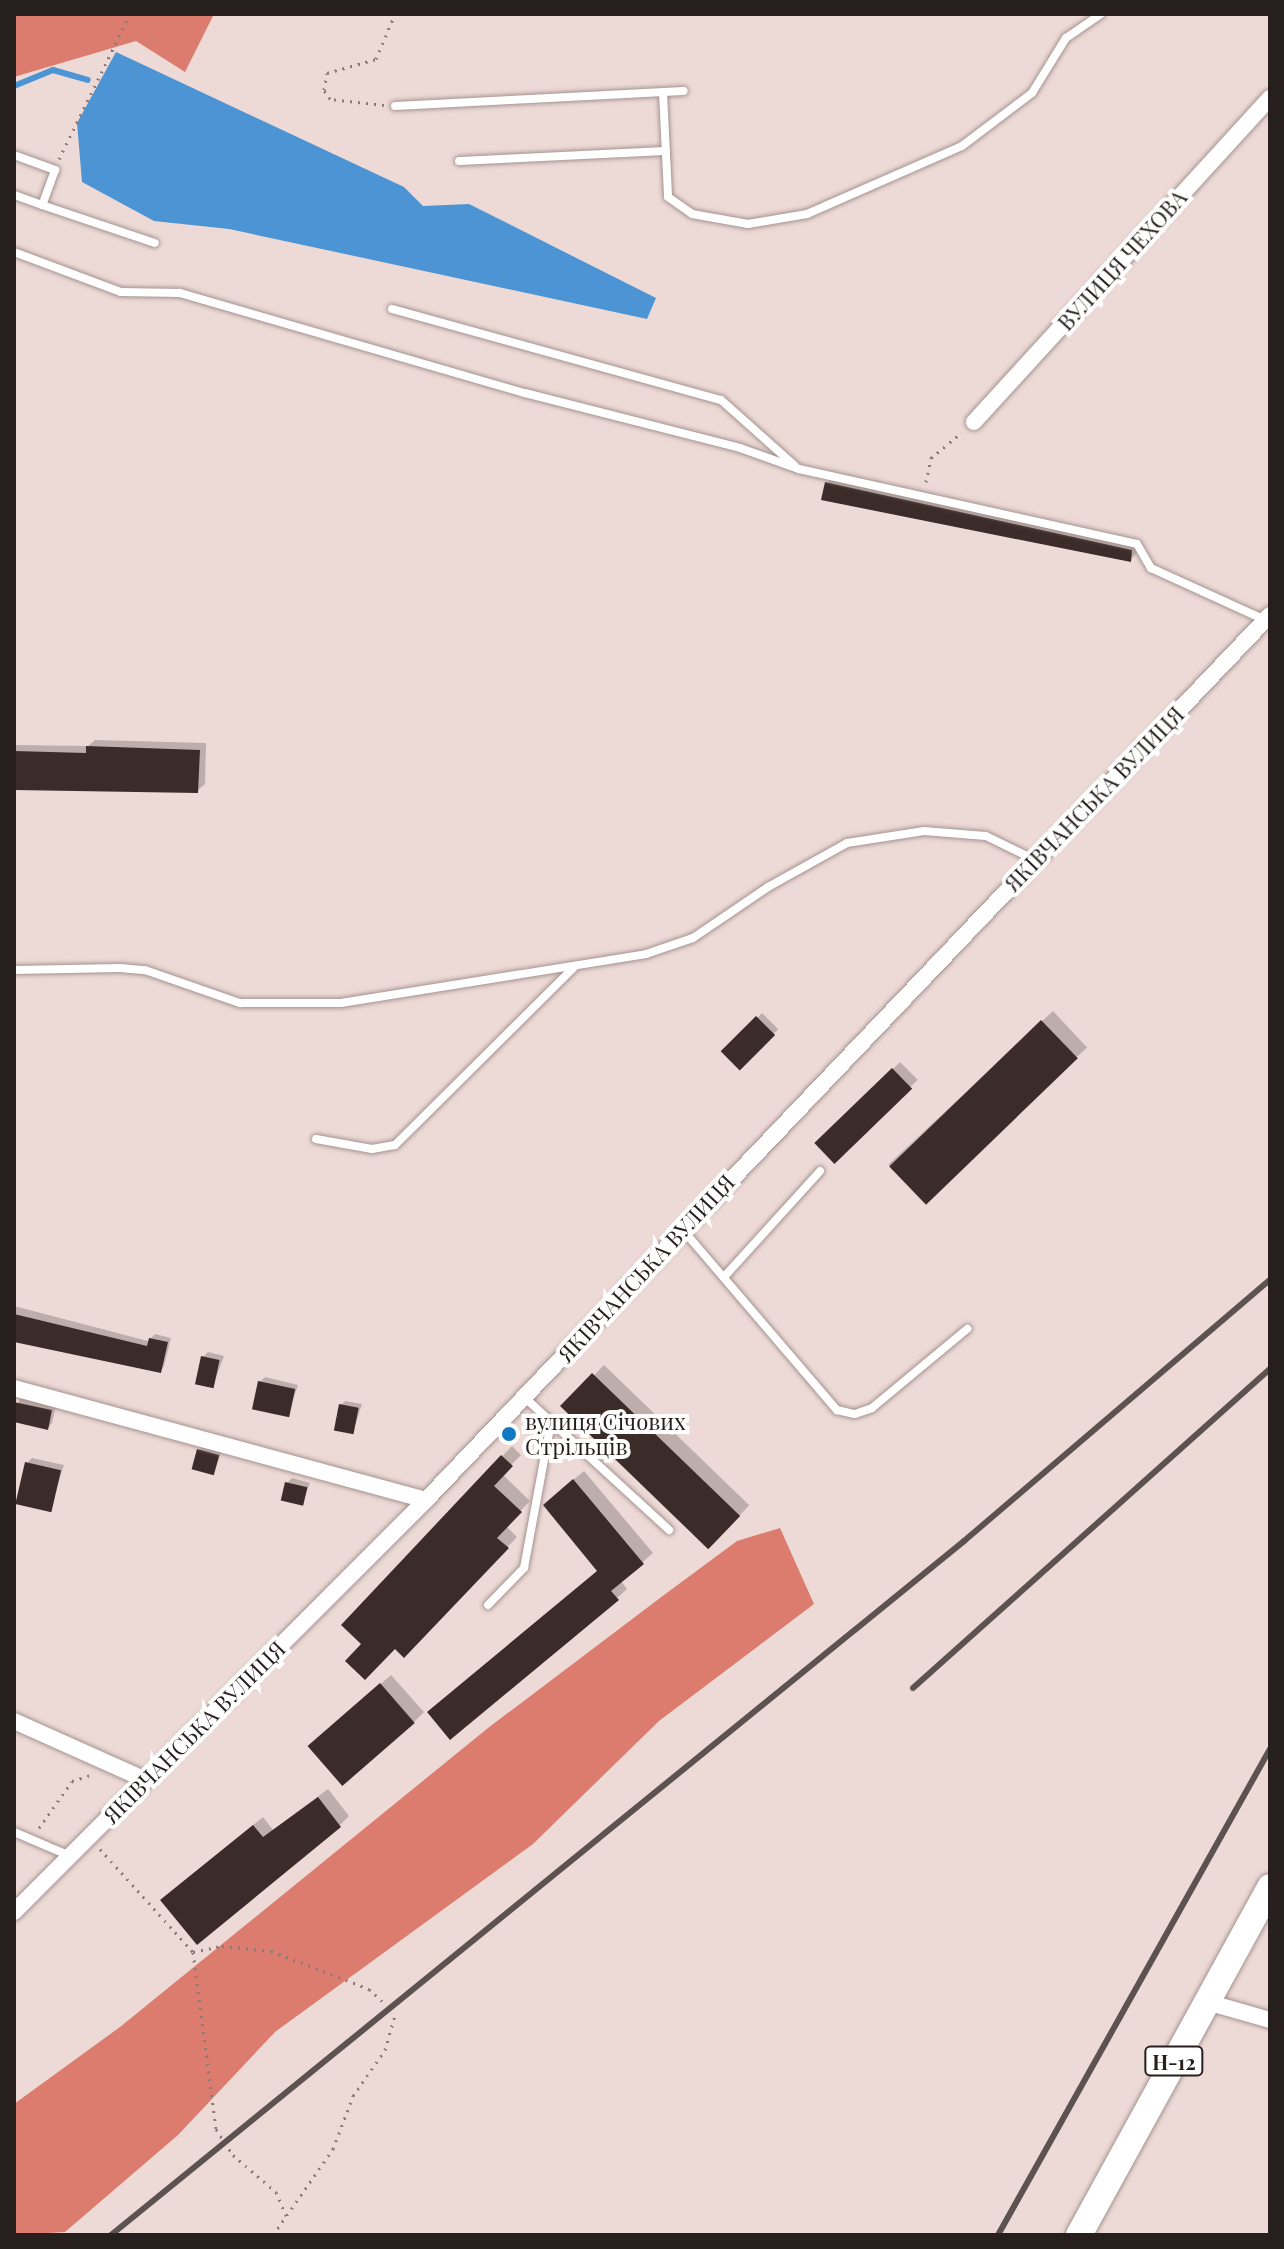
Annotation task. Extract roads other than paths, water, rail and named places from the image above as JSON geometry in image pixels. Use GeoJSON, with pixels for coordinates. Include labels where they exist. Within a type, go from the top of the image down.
{"type":"FeatureCollection","features":[{"type":"Feature","properties":{"kind":"main road","name":"Н-12"},"geometry":{"type":"LineString","coordinates":[[1079,2235],[1270,1887]]}},
{"type":"Feature","properties":{"kind":"street","name":"ВУЛИЦЯ ЧЕХОВА"},"geometry":{"type":"LineString","coordinates":[[974,422],[1270,98]]}},
{"type":"Feature","properties":{"kind":"street","name":"ЯКІВЧАНСЬКА ВУЛИЦЯ"},"geometry":{"type":"LineString","coordinates":[[14,1912],[426,1500],[1268,618]]}},
{"type":"Feature","properties":{"kind":"street"},"geometry":{"type":"LineString","coordinates":[[14,1388],[426,1500]]}},
{"type":"Feature","properties":{"kind":"street"},"geometry":{"type":"LineString","coordinates":[[14,1721],[146,1780]]}},
{"type":"Feature","properties":{"kind":"street"},"geometry":{"type":"LineString","coordinates":[[1207,2002],[1270,2020]]}},
{"type":"Feature","properties":{"kind":"lane"},"geometry":{"type":"LineString","coordinates":[[663,93],[668,197],[692,214],[748,224],[807,214],[962,146],[1032,93],[1066,38],[1101,14]]}},
{"type":"Feature","properties":{"kind":"lane"},"geometry":{"type":"LineString","coordinates":[[395,106],[684,91]]}},
{"type":"Feature","properties":{"kind":"lane"},"geometry":{"type":"LineString","coordinates":[[459,161],[666,151]]}},
{"type":"Feature","properties":{"kind":"lane"},"geometry":{"type":"LineString","coordinates":[[14,155],[55,170],[42,205]]}},
{"type":"Feature","properties":{"kind":"lane"},"geometry":{"type":"LineString","coordinates":[[14,195],[155,243]]}},
{"type":"Feature","properties":{"kind":"lane"},"geometry":{"type":"LineString","coordinates":[[14,252],[121,292],[180,293],[525,393],[740,448],[799,469],[1137,544],[1151,568],[1268,618]]}},
{"type":"Feature","properties":{"kind":"lane"},"geometry":{"type":"LineString","coordinates":[[392,309],[721,400],[799,469]]}},
{"type":"Feature","properties":{"kind":"lane"},"geometry":{"type":"LineString","coordinates":[[14,970],[145,970],[240,1003],[277,1006],[341,1003],[646,954],[693,938],[847,843],[924,831],[986,836],[1035,860]]}},
{"type":"Feature","properties":{"kind":"lane"},"geometry":{"type":"LineString","coordinates":[[316,1139],[372,1149],[395,1145],[573,968]]}},
{"type":"Feature","properties":{"kind":"lane"},"geometry":{"type":"LineString","coordinates":[[724,1277],[820,1171]]}},
{"type":"Feature","properties":{"kind":"lane"},"geometry":{"type":"LineString","coordinates":[[683,1229],[837,1410],[855,1414],[872,1408],[967,1329]]}},
{"type":"Feature","properties":{"kind":"lane"},"geometry":{"type":"LineString","coordinates":[[524,1397],[669,1530]]}},
{"type":"Feature","properties":{"kind":"lane"},"geometry":{"type":"LineString","coordinates":[[488,1605],[524,1568],[551,1422]]}},
{"type":"Feature","properties":{"kind":"lane"},"geometry":{"type":"LineString","coordinates":[[14,1832],[71,1856]]}},
{"type":"Feature","properties":{"kind":"water"},"geometry":{"type":"Polygon","coordinates":[[[116,52],[404,187],[423,206],[469,204],[656,298],[647,319],[229,229],[154,221],[82,182],[77,123],[116,52]]]}},
{"type":"Feature","properties":{"kind":"waterway"},"geometry":{"type":"LineString","coordinates":[[14,86],[53,70],[88,80]]}},
{"type":"Feature","properties":{"kind":"railway"},"geometry":{"type":"LineString","coordinates":[[111,2235],[964,1541],[1270,1280]]}},
{"type":"Feature","properties":{"kind":"railway"},"geometry":{"type":"LineString","coordinates":[[913,1688],[1270,1369]]}},
{"type":"Feature","properties":{"kind":"railway"},"geometry":{"type":"LineString","coordinates":[[998,2235],[1270,1749]]}},
{"type":"Feature","properties":{"kind":"place","name":"вулиця Січових Стрільців"},"geometry":{"type":"Point","coordinates":[509,1434]}}]}
